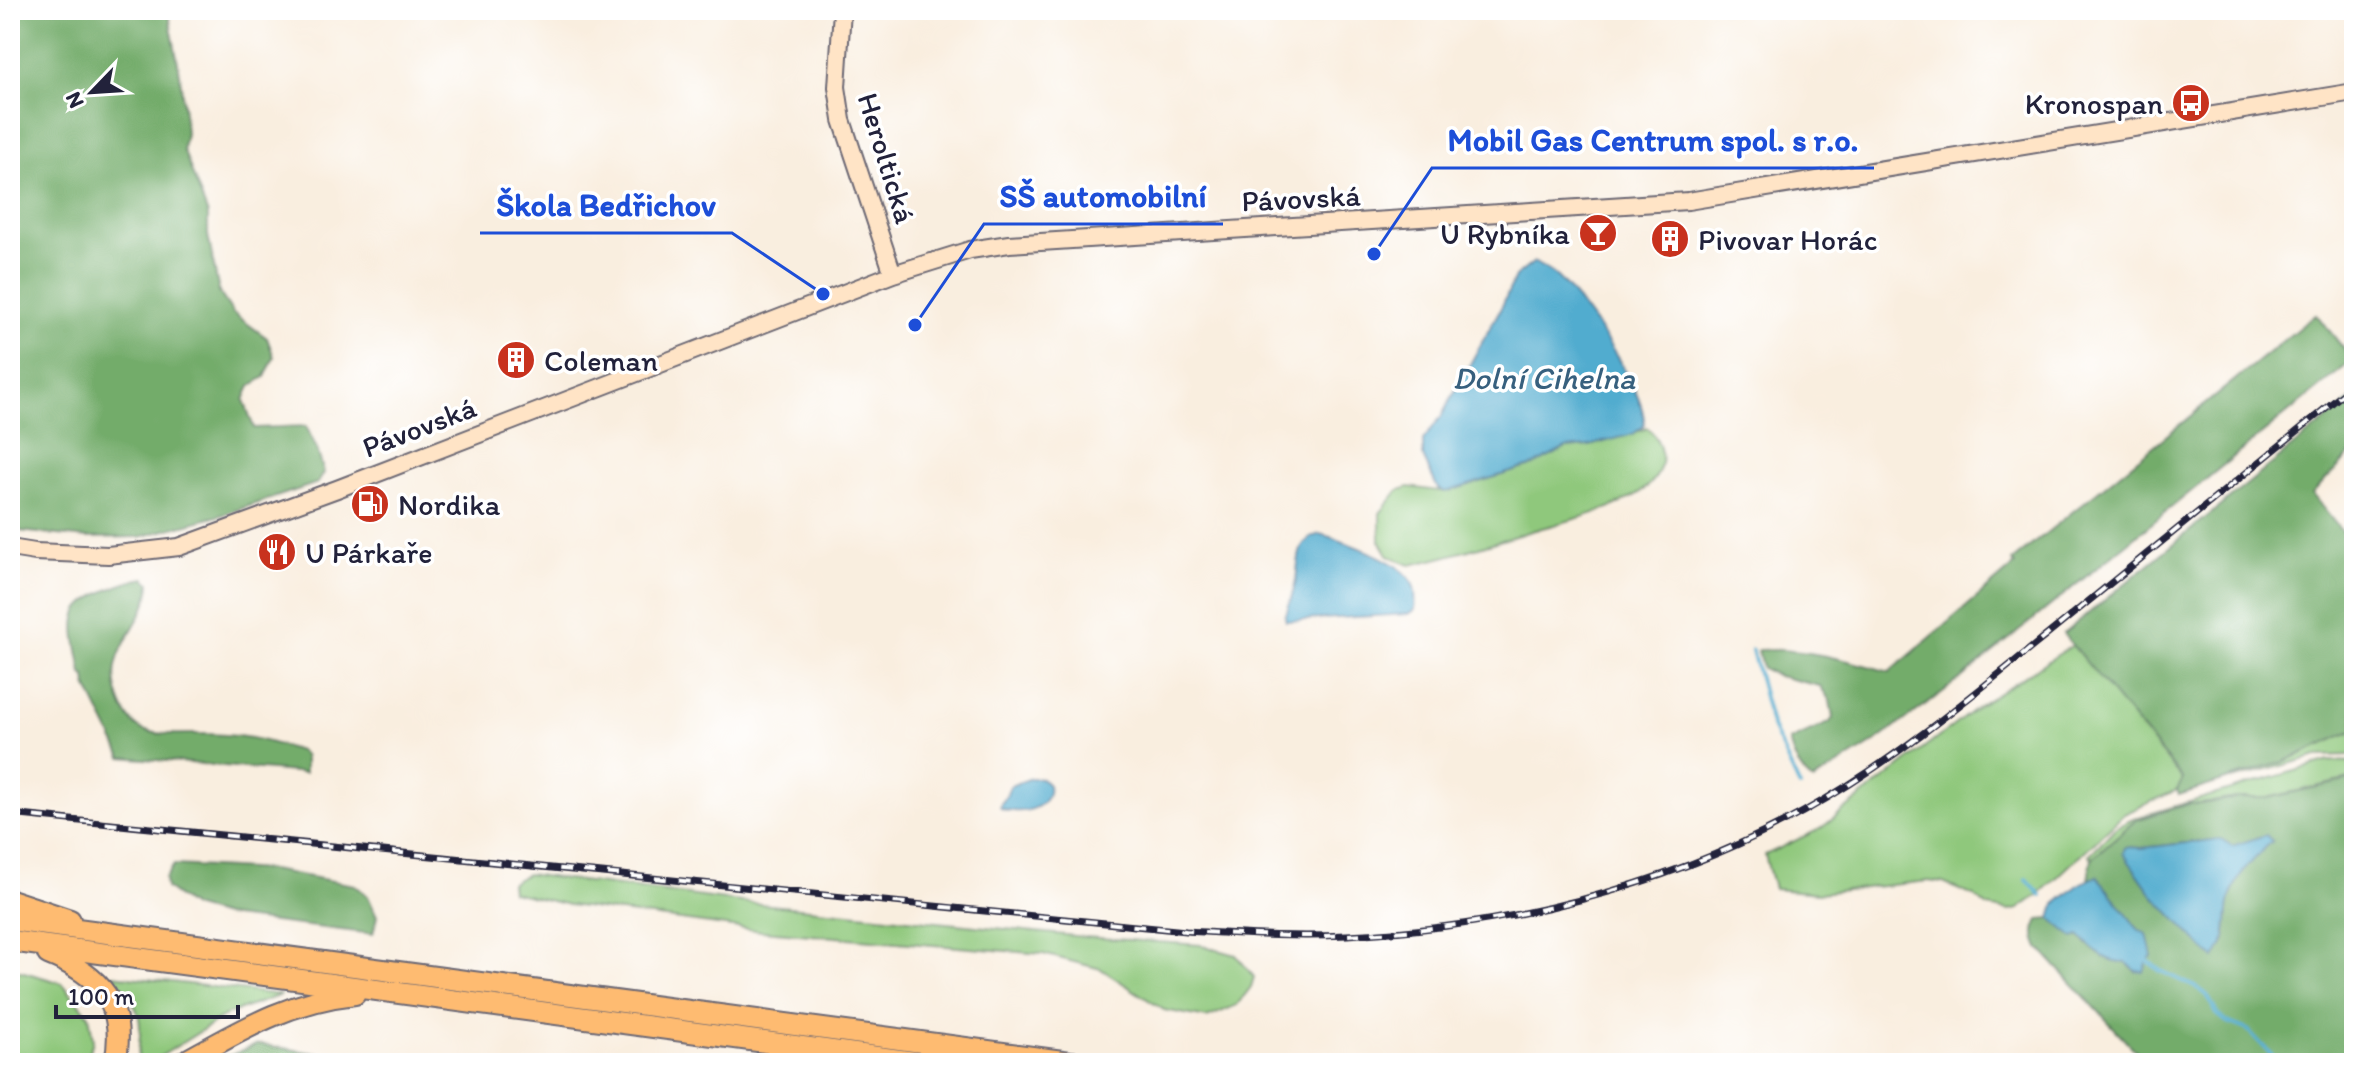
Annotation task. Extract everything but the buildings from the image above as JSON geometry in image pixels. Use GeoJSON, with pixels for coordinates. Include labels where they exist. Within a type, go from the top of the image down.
{"type":"FeatureCollection","features":[{"type":"Feature","properties":{"kind":"highway"},"geometry":{"type":"LineString","coordinates":[[10,900],[57,914],[96,931]]}},
{"type":"Feature","properties":{"kind":"highway"},"geometry":{"type":"LineString","coordinates":[[10,920],[1078,1063]]}},
{"type":"Feature","properties":{"kind":"highway"},"geometry":{"type":"LineString","coordinates":[[10,942],[922,1063]]}},
{"type":"Feature","properties":{"kind":"highway"},"geometry":{"type":"LineString","coordinates":[[10,942],[74,964],[101,988],[119,1021],[115,1063]]}},
{"type":"Feature","properties":{"kind":"highway"},"geometry":{"type":"LineString","coordinates":[[182,1063],[262,1019],[300,1005],[361,994],[403,994]]}},
{"type":"Feature","properties":{"kind":"street","name":"Heroltická"},"geometry":{"type":"LineString","coordinates":[[842,10],[837,60],[842,120],[893,274]]}},
{"type":"Feature","properties":{"kind":"street","name":"Pávovská"},"geometry":{"type":"LineString","coordinates":[[10,548],[108,555],[179,547],[893,274],[970,250],[1009,244],[1586,210],[1714,198],[2354,92]]}},
{"type":"Feature","properties":{"kind":"green space"},"geometry":{"type":"Polygon","coordinates":[[[10,10],[168,10],[180,74],[186,133],[183,149],[208,215],[208,235],[219,292],[233,313],[267,338],[274,357],[265,377],[250,386],[244,400],[254,428],[306,426],[324,473],[318,483],[225,514],[140,537],[87,538],[10,530],[10,10]]]}},
{"type":"Feature","properties":{"kind":"green space"},"geometry":{"type":"Polygon","coordinates":[[[2316,314],[2353,360],[1955,683],[1878,740],[1813,781],[1800,769],[1789,741],[1829,723],[1833,718],[1830,701],[1820,686],[1778,676],[1762,668],[1758,650],[1808,653],[1890,672],[2015,565],[2012,561],[2316,314]]]}},
{"type":"Feature","properties":{"kind":"green space"},"geometry":{"type":"Polygon","coordinates":[[[2354,397],[2354,451],[2312,494],[2354,547],[2354,553],[2343,563],[2354,597],[2354,730],[2283,762],[2179,795],[2177,790],[2183,779],[2063,634],[2354,397]]]}},
{"type":"Feature","properties":{"kind":"green space"},"geometry":{"type":"Polygon","coordinates":[[[1648,428],[1660,447],[1661,461],[1657,475],[1641,491],[1611,507],[1410,565],[1389,556],[1380,541],[1380,513],[1399,490],[1409,487],[1446,492],[1534,465],[1566,448],[1589,446],[1648,428]]]}},
{"type":"Feature","properties":{"kind":"green space"},"geometry":{"type":"Polygon","coordinates":[[[145,578],[150,583],[149,594],[120,652],[116,670],[117,689],[128,717],[141,729],[153,733],[245,737],[300,751],[305,757],[305,773],[122,757],[87,686],[86,677],[82,675],[75,635],[76,619],[89,600],[118,586],[145,578]]]}},
{"type":"Feature","properties":{"kind":"green space"},"geometry":{"type":"Polygon","coordinates":[[[2073,645],[2183,780],[2177,790],[2124,814],[2037,896],[2019,909],[2009,911],[1988,907],[1974,896],[1943,883],[1928,881],[1819,893],[1774,889],[1765,855],[1820,829],[1980,705],[2073,645]]]}},
{"type":"Feature","properties":{"kind":"green space"},"geometry":{"type":"Polygon","coordinates":[[[2354,730],[2354,755],[2317,756],[2231,778],[2283,762],[2354,730]]]}},
{"type":"Feature","properties":{"kind":"green space"},"geometry":{"type":"Polygon","coordinates":[[[2329,761],[2354,762],[2354,778],[2267,798],[2188,804],[2136,820],[2092,858],[2089,855],[2116,827],[2135,818],[2329,761]]]}},
{"type":"Feature","properties":{"kind":"green space"},"geometry":{"type":"Polygon","coordinates":[[[2354,779],[2354,1063],[2147,1063],[2039,948],[2035,934],[2037,924],[2039,920],[2051,919],[2074,937],[2079,936],[2100,955],[2126,962],[2135,971],[2138,929],[2097,877],[2088,879],[2092,858],[2136,820],[2188,804],[2267,798],[2354,779]],[[2258,837],[2232,846],[2221,839],[2126,847],[2189,932],[2215,957],[2225,937],[2229,903],[2235,885],[2252,861],[2272,841],[2258,837]]]}},
{"type":"Feature","properties":{"kind":"green space"},"geometry":{"type":"Polygon","coordinates":[[[174,865],[271,870],[355,885],[368,896],[377,916],[373,934],[224,916],[192,907],[166,888],[165,878],[174,865]]]}},
{"type":"Feature","properties":{"kind":"green space"},"geometry":{"type":"Polygon","coordinates":[[[527,874],[741,902],[1085,937],[1201,945],[1236,955],[1254,977],[1251,987],[1237,1005],[1207,1018],[1164,1010],[1101,969],[1043,954],[762,931],[569,905],[512,892],[511,883],[527,874]]]}},
{"type":"Feature","properties":{"kind":"green space"},"geometry":{"type":"Polygon","coordinates":[[[10,968],[62,983],[89,1015],[93,1040],[87,1063],[10,1063],[10,968]]]}},
{"type":"Feature","properties":{"kind":"green space"},"geometry":{"type":"Polygon","coordinates":[[[113,975],[281,995],[228,1014],[150,1063],[137,1063],[138,1016],[130,998],[113,975]]]}},
{"type":"Feature","properties":{"kind":"green space"},"geometry":{"type":"Polygon","coordinates":[[[258,1044],[377,1063],[213,1063],[258,1044]]]}},
{"type":"Feature","properties":{"kind":"water","name":"Dolní Cihelna"},"geometry":{"type":"Polygon","coordinates":[[[1534,262],[1556,276],[1567,288],[1611,347],[1635,392],[1644,426],[1633,434],[1589,446],[1566,448],[1534,465],[1446,492],[1438,489],[1423,457],[1423,440],[1441,417],[1515,277],[1534,262]]]}},
{"type":"Feature","properties":{"kind":"water"},"geometry":{"type":"Polygon","coordinates":[[[1320,534],[1395,565],[1410,579],[1415,610],[1409,614],[1286,621],[1300,552],[1307,541],[1320,534]]]}},
{"type":"Feature","properties":{"kind":"water"},"geometry":{"type":"Polygon","coordinates":[[[1031,778],[1041,778],[1048,785],[1048,793],[1040,805],[1025,811],[1001,808],[1010,786],[1031,778]]]}},
{"type":"Feature","properties":{"kind":"water"},"geometry":{"type":"Polygon","coordinates":[[[2266,835],[2272,841],[2246,869],[2231,894],[2225,937],[2215,958],[2152,894],[2123,853],[2125,847],[2142,848],[2221,839],[2232,846],[2266,835]]]}},
{"type":"Feature","properties":{"kind":"water"},"geometry":{"type":"Polygon","coordinates":[[[2097,876],[2138,929],[2147,934],[2152,956],[2144,972],[2136,971],[2126,962],[2106,958],[2080,936],[2074,938],[2051,919],[2055,904],[2081,883],[2097,876]]]}},
{"type":"Feature","properties":{"kind":"waterway"},"geometry":{"type":"LineString","coordinates":[[1752,650],[1771,725],[1800,787]]}},
{"type":"Feature","properties":{"kind":"waterway"},"geometry":{"type":"LineString","coordinates":[[2027,879],[2041,895]]}},
{"type":"Feature","properties":{"kind":"waterway"},"geometry":{"type":"LineString","coordinates":[[2146,959],[2159,970],[2207,995],[2217,1014],[2227,1022],[2248,1030],[2279,1063]]}},
{"type":"Feature","properties":{"kind":"railway"},"geometry":{"type":"LineString","coordinates":[[10,814],[1186,931],[1286,936],[1347,935],[1465,924],[1524,913],[1639,882],[1750,839],[1838,792],[1969,698],[2354,385]]}},
{"type":"Feature","properties":{"kind":"place","name":"Kronospan"},"geometry":{"type":"Point","coordinates":[2191,103]}},
{"type":"Feature","properties":{"kind":"place","name":"U Rybníka"},"geometry":{"type":"Point","coordinates":[1598,233]}},
{"type":"Feature","properties":{"kind":"place","name":"Pivovar Horác"},"geometry":{"type":"Point","coordinates":[1670,239]}},
{"type":"Feature","properties":{"kind":"place","name":"Mobil Gas Centrum spol. s r.o."},"geometry":{"type":"Point","coordinates":[1374,254]}},
{"type":"Feature","properties":{"kind":"place","name":"Škola Bedřichov"},"geometry":{"type":"Point","coordinates":[823,294]}},
{"type":"Feature","properties":{"kind":"place","name":"SŠ automobilní"},"geometry":{"type":"Point","coordinates":[915,325]}},
{"type":"Feature","properties":{"kind":"place","name":"Coleman"},"geometry":{"type":"Point","coordinates":[516,360]}},
{"type":"Feature","properties":{"kind":"place","name":"Nordika"},"geometry":{"type":"Point","coordinates":[370,504]}},
{"type":"Feature","properties":{"kind":"place","name":"U Párkaře"},"geometry":{"type":"Point","coordinates":[277,552]}}]}
